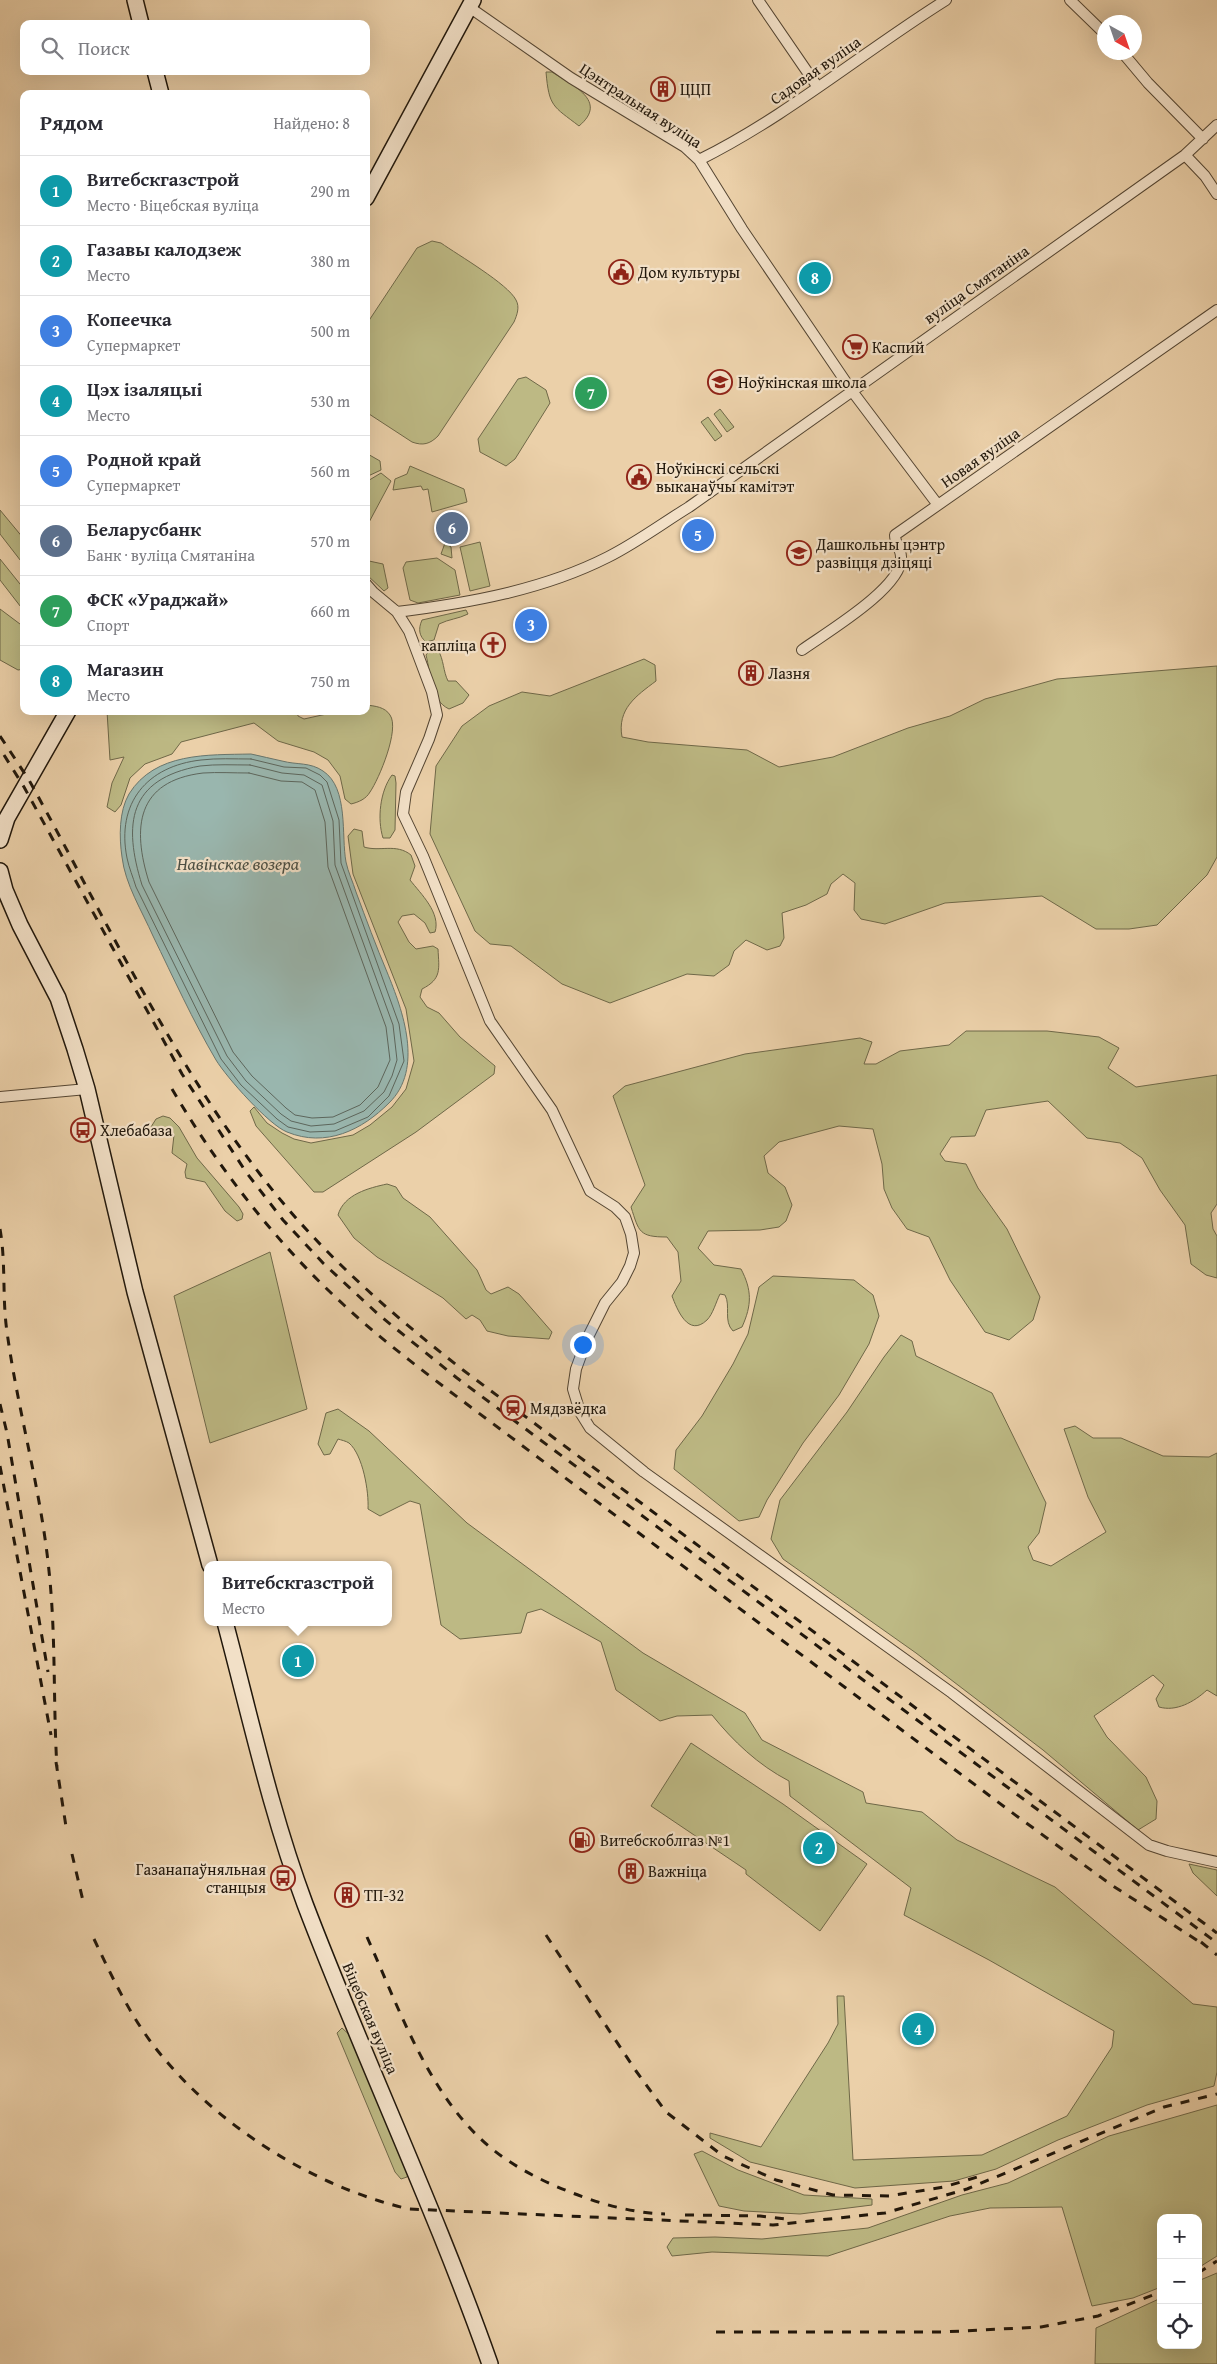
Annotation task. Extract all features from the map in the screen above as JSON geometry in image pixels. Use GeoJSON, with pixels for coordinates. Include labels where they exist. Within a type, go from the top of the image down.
{"type":"FeatureCollection","features":[{"type":"Feature","properties":{"kind":"main road"},"geometry":{"type":"LineString","coordinates":[[135,0],[141,20]]}},
{"type":"Feature","properties":{"kind":"main road"},"geometry":{"type":"LineString","coordinates":[[370,191],[470,4]]}},
{"type":"Feature","properties":{"kind":"main road"},"geometry":{"type":"LineString","coordinates":[[156,75],[160,90]]}},
{"type":"Feature","properties":{"kind":"main road"},"geometry":{"type":"LineString","coordinates":[[0,840],[7,818],[66,715]]}},
{"type":"Feature","properties":{"kind":"main road"},"geometry":{"type":"LineString","coordinates":[[0,870],[5,890],[20,925],[58,998],[87,1089],[90,1109],[135,1292],[209,1561]]}},
{"type":"Feature","properties":{"kind":"main road","name":"Віцебская вуліца"},"geometry":{"type":"LineString","coordinates":[[226,1626],[292,1866],[305,1904],[404,2142],[490,2364]]}},
{"type":"Feature","properties":{"kind":"street"},"geometry":{"type":"LineString","coordinates":[[758,0],[817,86]]}},
{"type":"Feature","properties":{"kind":"street","name":"Садовая вуліца"},"geometry":{"type":"LineString","coordinates":[[699,160],[735,142],[946,0]]}},
{"type":"Feature","properties":{"kind":"street"},"geometry":{"type":"LineString","coordinates":[[1070,0],[1097,27]]}},
{"type":"Feature","properties":{"kind":"street","name":"Цэнтральная вуліца"},"geometry":{"type":"LineString","coordinates":[[470,4],[571,78],[684,147],[699,160],[742,229],[852,391],[938,504]]}},
{"type":"Feature","properties":{"kind":"street"},"geometry":{"type":"LineString","coordinates":[[1129,60],[1148,83],[1203,139]]}},
{"type":"Feature","properties":{"kind":"street","name":"вуліца Смятаніна"},"geometry":{"type":"LineString","coordinates":[[398,612],[466,602],[557,579],[608,557],[689,506],[1185,155],[1217,125]]}},
{"type":"Feature","properties":{"kind":"street"},"geometry":{"type":"LineString","coordinates":[[1185,155],[1205,176],[1217,194]]}},
{"type":"Feature","properties":{"kind":"street","name":"Новая вуліца"},"geometry":{"type":"LineString","coordinates":[[802,650],[876,598],[898,572],[902,558],[895,543],[895,535],[1217,310]]}},
{"type":"Feature","properties":{"kind":"street"},"geometry":{"type":"LineString","coordinates":[[370,589],[398,612],[418,648],[437,715],[429,739],[406,792],[403,814],[423,856],[490,1021],[552,1110],[590,1191],[615,1207],[625,1217],[632,1234],[634,1253],[630,1266],[622,1282],[605,1303],[587,1339],[576,1369],[573,1389],[580,1412],[590,1428],[644,1472],[952,1693],[1149,1845],[1217,1862]]}},
{"type":"Feature","properties":{"kind":"street"},"geometry":{"type":"LineString","coordinates":[[0,1097],[87,1089]]}},
{"type":"Feature","properties":{"kind":"shaded area"},"geometry":{"type":"Polygon","coordinates":[[[546,72],[552,72],[569,82],[584,94],[589,101],[590,109],[587,117],[579,126],[554,105],[549,92],[546,72]]]}},
{"type":"Feature","properties":{"kind":"shaded area"},"geometry":{"type":"Polygon","coordinates":[[[432,241],[441,243],[503,286],[516,300],[518,308],[514,322],[438,436],[432,441],[423,444],[412,442],[370,415],[370,319],[417,248],[432,241]]]}},
{"type":"Feature","properties":{"kind":"shaded area"},"geometry":{"type":"Polygon","coordinates":[[[526,377],[546,390],[550,403],[515,459],[506,466],[480,452],[478,439],[518,379],[526,377]]]}},
{"type":"Feature","properties":{"kind":"shaded area"},"geometry":{"type":"Polygon","coordinates":[[[720,409],[734,427],[727,432],[714,414],[720,409]]]}},
{"type":"Feature","properties":{"kind":"shaded area"},"geometry":{"type":"Polygon","coordinates":[[[708,417],[722,436],[715,441],[701,422],[708,417]]]}},
{"type":"Feature","properties":{"kind":"shaded area"},"geometry":{"type":"Polygon","coordinates":[[[370,455],[380,461],[381,470],[370,475],[370,455]]]}},
{"type":"Feature","properties":{"kind":"shaded area"},"geometry":{"type":"Polygon","coordinates":[[[410,466],[464,489],[467,502],[432,512],[428,489],[423,490],[421,486],[393,490],[395,479],[407,474],[410,466]]]}},
{"type":"Feature","properties":{"kind":"shaded area"},"geometry":{"type":"Polygon","coordinates":[[[381,473],[391,481],[370,520],[370,480],[381,473]]]}},
{"type":"Feature","properties":{"kind":"shaded area"},"geometry":{"type":"Polygon","coordinates":[[[0,510],[20,534],[20,560],[0,534],[0,510]]]}},
{"type":"Feature","properties":{"kind":"shaded area"},"geometry":{"type":"Polygon","coordinates":[[[480,542],[490,586],[470,591],[460,547],[480,542]]]}},
{"type":"Feature","properties":{"kind":"shaded area"},"geometry":{"type":"Polygon","coordinates":[[[445,543],[451,547],[452,558],[441,554],[445,543]]]}},
{"type":"Feature","properties":{"kind":"shaded area"},"geometry":{"type":"Polygon","coordinates":[[[437,558],[455,570],[460,595],[418,603],[410,600],[403,568],[406,562],[437,558]]]}},
{"type":"Feature","properties":{"kind":"shaded area"},"geometry":{"type":"Polygon","coordinates":[[[0,559],[20,584],[20,606],[0,580],[0,559]]]}},
{"type":"Feature","properties":{"kind":"shaded area"},"geometry":{"type":"Polygon","coordinates":[[[370,561],[383,564],[388,588],[384,591],[370,578],[370,561]]]}},
{"type":"Feature","properties":{"kind":"shaded area"},"geometry":{"type":"Polygon","coordinates":[[[0,609],[20,624],[20,670],[0,660],[0,609]]]}},
{"type":"Feature","properties":{"kind":"shaded area"},"geometry":{"type":"Polygon","coordinates":[[[466,610],[468,614],[439,624],[434,640],[426,642],[422,637],[420,626],[422,620],[466,610]]]}},
{"type":"Feature","properties":{"kind":"shaded area"},"geometry":{"type":"Polygon","coordinates":[[[431,649],[438,650],[448,681],[456,681],[469,695],[463,703],[449,709],[438,699],[432,686],[426,655],[431,649]]]}},
{"type":"Feature","properties":{"kind":"shaded area"},"geometry":{"type":"Polygon","coordinates":[[[644,659],[655,665],[656,681],[635,698],[625,711],[621,727],[622,737],[648,742],[747,750],[779,767],[833,757],[908,728],[950,716],[985,699],[1057,679],[1217,666],[1217,857],[1207,875],[1157,925],[1129,929],[1096,929],[1042,896],[945,903],[885,924],[861,919],[854,910],[855,883],[843,874],[831,884],[827,894],[806,905],[782,913],[784,938],[780,946],[767,950],[746,940],[734,951],[729,965],[714,976],[687,974],[610,1003],[562,984],[511,946],[490,944],[475,931],[430,834],[436,766],[462,726],[489,706],[522,692],[550,696],[644,659]]]}},
{"type":"Feature","properties":{"kind":"shaded area"},"geometry":{"type":"Polygon","coordinates":[[[370,706],[380,707],[388,712],[392,722],[392,731],[387,754],[374,786],[366,797],[351,804],[345,799],[340,776],[328,760],[314,752],[278,741],[254,723],[181,742],[172,754],[145,764],[130,778],[121,805],[115,812],[107,807],[112,783],[124,757],[110,760],[107,715],[298,715],[304,719],[322,715],[370,715],[370,706]]]}},
{"type":"Feature","properties":{"kind":"shaded area"},"geometry":{"type":"Polygon","coordinates":[[[392,775],[395,776],[396,783],[395,830],[390,838],[383,838],[380,822],[382,797],[392,775]]]}},
{"type":"Feature","properties":{"kind":"shaded area"},"geometry":{"type":"Polygon","coordinates":[[[354,829],[362,831],[364,847],[400,849],[411,855],[415,866],[410,880],[433,911],[436,925],[435,932],[430,933],[425,923],[414,914],[402,916],[398,922],[409,942],[416,949],[433,946],[438,949],[439,962],[436,977],[422,989],[420,997],[427,1007],[439,1013],[460,1037],[495,1066],[494,1074],[416,1132],[323,1192],[314,1192],[256,1126],[250,1111],[254,1107],[267,1123],[282,1133],[294,1139],[311,1143],[353,1135],[370,1125],[392,1107],[406,1089],[414,1061],[406,1009],[353,874],[348,836],[354,829]]]}},
{"type":"Feature","properties":{"kind":"shaded area"},"geometry":{"type":"Polygon","coordinates":[[[966,1031],[1047,1031],[1099,1037],[1119,1048],[1108,1068],[1136,1087],[1217,1075],[1217,1204],[1211,1213],[1213,1229],[1217,1236],[1217,1278],[1206,1275],[1191,1264],[1185,1225],[1160,1190],[1142,1158],[1120,1143],[1087,1138],[1048,1101],[986,1110],[975,1136],[951,1137],[940,1154],[945,1161],[966,1164],[978,1188],[1007,1229],[1040,1297],[1033,1320],[1009,1340],[985,1332],[950,1280],[929,1237],[907,1229],[892,1208],[884,1189],[882,1164],[873,1129],[839,1126],[779,1142],[764,1156],[768,1173],[785,1187],[792,1205],[786,1221],[779,1227],[760,1230],[708,1231],[698,1248],[714,1265],[741,1269],[749,1291],[748,1312],[742,1327],[733,1331],[730,1327],[728,1323],[727,1299],[725,1295],[720,1294],[707,1320],[700,1325],[694,1326],[684,1320],[672,1296],[681,1281],[678,1252],[667,1237],[651,1236],[641,1231],[631,1207],[645,1185],[613,1096],[625,1086],[745,1054],[860,1038],[872,1042],[864,1064],[876,1064],[900,1051],[949,1045],[966,1031]]]}},
{"type":"Feature","properties":{"kind":"shaded area"},"geometry":{"type":"Polygon","coordinates":[[[163,1116],[170,1118],[179,1127],[197,1158],[239,1207],[243,1214],[242,1219],[237,1221],[225,1211],[205,1182],[186,1178],[187,1164],[172,1153],[174,1135],[155,1133],[151,1127],[156,1119],[163,1116]]]}},
{"type":"Feature","properties":{"kind":"shaded area"},"geometry":{"type":"Polygon","coordinates":[[[387,1184],[396,1187],[403,1198],[430,1217],[477,1270],[486,1290],[491,1294],[508,1287],[519,1294],[552,1332],[549,1339],[508,1336],[487,1331],[480,1320],[472,1315],[466,1319],[443,1298],[377,1257],[354,1238],[338,1215],[341,1208],[351,1197],[358,1193],[387,1184]]]}},
{"type":"Feature","properties":{"kind":"shaded area"},"geometry":{"type":"Polygon","coordinates":[[[270,1252],[307,1409],[210,1443],[174,1296],[270,1252]]]}},
{"type":"Feature","properties":{"kind":"shaded area"},"geometry":{"type":"Polygon","coordinates":[[[773,1276],[854,1280],[873,1295],[879,1316],[869,1344],[839,1395],[803,1443],[767,1500],[759,1517],[739,1521],[674,1469],[676,1450],[702,1416],[733,1364],[748,1334],[759,1287],[773,1276]]]}},
{"type":"Feature","properties":{"kind":"shaded area"},"geometry":{"type":"Polygon","coordinates":[[[901,1335],[912,1341],[916,1356],[992,1393],[1046,1503],[1039,1533],[1028,1547],[1033,1560],[1051,1566],[1106,1532],[1088,1497],[1064,1429],[1075,1426],[1093,1438],[1121,1438],[1163,1456],[1209,1457],[1217,1453],[1217,1696],[1207,1690],[1184,1705],[1172,1708],[1159,1707],[1156,1699],[1164,1685],[1153,1675],[1094,1716],[1107,1737],[1146,1777],[1157,1801],[1156,1819],[1138,1830],[1043,1750],[916,1653],[783,1559],[771,1539],[780,1500],[847,1412],[901,1335]]]}},
{"type":"Feature","properties":{"kind":"shaded area"},"geometry":{"type":"Polygon","coordinates":[[[338,1409],[369,1431],[467,1523],[643,1653],[745,1713],[762,1740],[863,1792],[866,1803],[922,1812],[957,1840],[1055,1887],[1193,2004],[1217,2007],[1217,2072],[1214,2086],[1147,2105],[1058,2140],[996,2169],[954,2181],[855,2188],[750,2162],[710,2138],[710,2133],[761,2147],[828,2043],[838,2024],[837,1996],[844,1996],[853,2160],[982,2155],[1067,2116],[1112,2047],[1114,2031],[989,1960],[904,1915],[911,1888],[790,1796],[789,1781],[767,1768],[747,1752],[712,1715],[677,1716],[660,1721],[616,1690],[601,1642],[541,1609],[527,1613],[521,1633],[460,1639],[441,1625],[420,1504],[410,1501],[380,1516],[368,1509],[364,1474],[354,1449],[349,1443],[338,1439],[330,1454],[324,1455],[318,1444],[326,1413],[338,1409]]]}},
{"type":"Feature","properties":{"kind":"shaded area"},"geometry":{"type":"Polygon","coordinates":[[[691,1743],[783,1804],[867,1864],[820,1931],[746,1874],[746,1870],[651,1806],[691,1743]]]}},
{"type":"Feature","properties":{"kind":"shaded area"},"geometry":{"type":"Polygon","coordinates":[[[1189,1864],[1217,1870],[1217,1896],[1193,1873],[1189,1864]]]}},
{"type":"Feature","properties":{"kind":"shaded area"},"geometry":{"type":"Polygon","coordinates":[[[342,2028],[354,2039],[409,2171],[407,2177],[401,2179],[395,2172],[337,2033],[342,2028]]]}},
{"type":"Feature","properties":{"kind":"shaded area"},"geometry":{"type":"Polygon","coordinates":[[[1217,2105],[1217,2256],[1202,2265],[1202,2214],[1157,2214],[1157,2289],[1133,2298],[1092,2306],[1062,2207],[990,2208],[950,2216],[828,2256],[712,2252],[672,2256],[667,2247],[673,2238],[762,2239],[868,2228],[962,2195],[1008,2183],[1109,2136],[1217,2105]]]}},
{"type":"Feature","properties":{"kind":"shaded area"},"geometry":{"type":"Polygon","coordinates":[[[702,2151],[738,2170],[804,2195],[872,2199],[872,2205],[800,2214],[744,2211],[719,2206],[694,2154],[702,2151]]]}},
{"type":"Feature","properties":{"kind":"shaded area"},"geometry":{"type":"Polygon","coordinates":[[[1217,2273],[1217,2364],[1095,2364],[1096,2328],[1157,2300],[1157,2349],[1202,2349],[1202,2279],[1217,2273]]]}},
{"type":"Feature","properties":{"kind":"water","name":"Навінскае возера"},"geometry":{"type":"Polygon","coordinates":[[[251,754],[318,768],[331,779],[337,789],[342,813],[348,870],[393,987],[404,1022],[408,1057],[406,1074],[400,1089],[389,1103],[367,1121],[342,1134],[329,1137],[301,1136],[279,1128],[249,1100],[221,1068],[199,1030],[134,897],[124,867],[120,841],[123,808],[129,794],[140,780],[153,770],[168,763],[184,759],[200,756],[251,754]]]}},
{"type":"Feature","properties":{"kind":"railway"},"geometry":{"type":"LineString","coordinates":[[0,736],[29,780],[143,991],[205,1095],[238,1145],[274,1192],[340,1264],[387,1308],[463,1370],[1217,1933]]}},
{"type":"Feature","properties":{"kind":"railway"},"geometry":{"type":"LineString","coordinates":[[4,755],[24,787],[182,1074],[246,1172],[283,1220],[323,1263],[379,1315],[457,1378],[1217,1943]]}},
{"type":"Feature","properties":{"kind":"railway"},"geometry":{"type":"LineString","coordinates":[[172,1089],[209,1148],[272,1231],[320,1282],[382,1339],[1018,1817],[1113,1886],[1206,1946]]}},
{"type":"Feature","properties":{"kind":"railway"},"geometry":{"type":"LineString","coordinates":[[0,1229],[7,1332],[41,1511],[49,1571],[53,1620],[57,1768]]}},
{"type":"Feature","properties":{"kind":"railway"},"geometry":{"type":"LineString","coordinates":[[0,1404],[7,1433],[48,1672]]}},
{"type":"Feature","properties":{"kind":"railway"},"geometry":{"type":"LineString","coordinates":[[0,1466],[51,1735]]}},
{"type":"Feature","properties":{"kind":"railway"},"geometry":{"type":"LineString","coordinates":[[56,1762],[67,1833]]}},
{"type":"Feature","properties":{"kind":"railway"},"geometry":{"type":"LineString","coordinates":[[72,1854],[84,1905]]}},
{"type":"Feature","properties":{"kind":"railway"},"geometry":{"type":"LineString","coordinates":[[546,1935],[636,2071],[666,2112],[723,2156],[776,2180],[833,2195],[889,2196],[944,2187],[984,2175]]}},
{"type":"Feature","properties":{"kind":"railway"},"geometry":{"type":"LineString","coordinates":[[367,1937],[404,2022],[433,2078],[450,2104],[469,2127],[491,2148],[529,2173],[581,2196],[629,2210],[665,2214]]}},
{"type":"Feature","properties":{"kind":"railway"},"geometry":{"type":"LineString","coordinates":[[94,1939],[124,2000],[142,2029],[162,2056],[186,2083],[213,2108],[242,2131],[306,2171],[340,2187],[409,2209],[773,2225],[885,2213],[967,2189],[1164,2107],[1217,2094]]}},
{"type":"Feature","properties":{"kind":"railway"},"geometry":{"type":"LineString","coordinates":[[1201,1942],[1217,1955]]}},
{"type":"Feature","properties":{"kind":"railway"},"geometry":{"type":"LineString","coordinates":[[685,2215],[760,2216],[785,2219]]}},
{"type":"Feature","properties":{"kind":"railway"},"geometry":{"type":"LineString","coordinates":[[1202,2270],[1217,2261]]}},
{"type":"Feature","properties":{"kind":"railway"},"geometry":{"type":"LineString","coordinates":[[716,2332],[942,2332],[1041,2327],[1098,2316],[1157,2294]]}},
{"type":"Feature","properties":{"kind":"place","name":"ЦЦП"},"geometry":{"type":"Point","coordinates":[663,89]}},
{"type":"Feature","properties":{"kind":"place","name":"Дом культуры"},"geometry":{"type":"Point","coordinates":[621,272]}},
{"type":"Feature","properties":{"kind":"place","name":"Магазин"},"geometry":{"type":"Point","coordinates":[815,278]}},
{"type":"Feature","properties":{"kind":"place","name":"Каспий"},"geometry":{"type":"Point","coordinates":[855,347]}},
{"type":"Feature","properties":{"kind":"place","name":"Ноўкінская школа"},"geometry":{"type":"Point","coordinates":[720,382]}},
{"type":"Feature","properties":{"kind":"place","name":"ФСК «Ураджай»"},"geometry":{"type":"Point","coordinates":[591,393]}},
{"type":"Feature","properties":{"kind":"place","name":"Ноўкінскі сельскі выканаўчы камітэт"},"geometry":{"type":"Point","coordinates":[639,477]}},
{"type":"Feature","properties":{"kind":"place","name":"Беларусбанк"},"geometry":{"type":"Point","coordinates":[452,528]}},
{"type":"Feature","properties":{"kind":"place","name":"Родной край"},"geometry":{"type":"Point","coordinates":[698,535]}},
{"type":"Feature","properties":{"kind":"place","name":"Дашкольны цэнтр развіцця дзіцяці"},"geometry":{"type":"Point","coordinates":[799,553]}},
{"type":"Feature","properties":{"kind":"place","name":"Копеечка"},"geometry":{"type":"Point","coordinates":[531,625]}},
{"type":"Feature","properties":{"kind":"place","name":"капліца"},"geometry":{"type":"Point","coordinates":[493,645]}},
{"type":"Feature","properties":{"kind":"place","name":"Лазня"},"geometry":{"type":"Point","coordinates":[751,673]}},
{"type":"Feature","properties":{"kind":"place","name":"Хлебабаза"},"geometry":{"type":"Point","coordinates":[83,1130]}},
{"type":"Feature","properties":{"kind":"place","name":"Мядзвёдка"},"geometry":{"type":"Point","coordinates":[513,1408]}},
{"type":"Feature","properties":{"kind":"place","name":"Витебскгазстрой"},"geometry":{"type":"Point","coordinates":[298,1661]}},
{"type":"Feature","properties":{"kind":"place","name":"Витебскоблгаз №1"},"geometry":{"type":"Point","coordinates":[582,1840]}},
{"type":"Feature","properties":{"kind":"place","name":"Газавы калодзеж"},"geometry":{"type":"Point","coordinates":[819,1848]}},
{"type":"Feature","properties":{"kind":"place","name":"Важніца"},"geometry":{"type":"Point","coordinates":[631,1871]}},
{"type":"Feature","properties":{"kind":"place","name":"Газанапаўняльная станцыя"},"geometry":{"type":"Point","coordinates":[283,1878]}},
{"type":"Feature","properties":{"kind":"place","name":"ТП-32"},"geometry":{"type":"Point","coordinates":[347,1895]}},
{"type":"Feature","properties":{"kind":"place","name":"Цэх ізаляцыі"},"geometry":{"type":"Point","coordinates":[918,2029]}}]}
